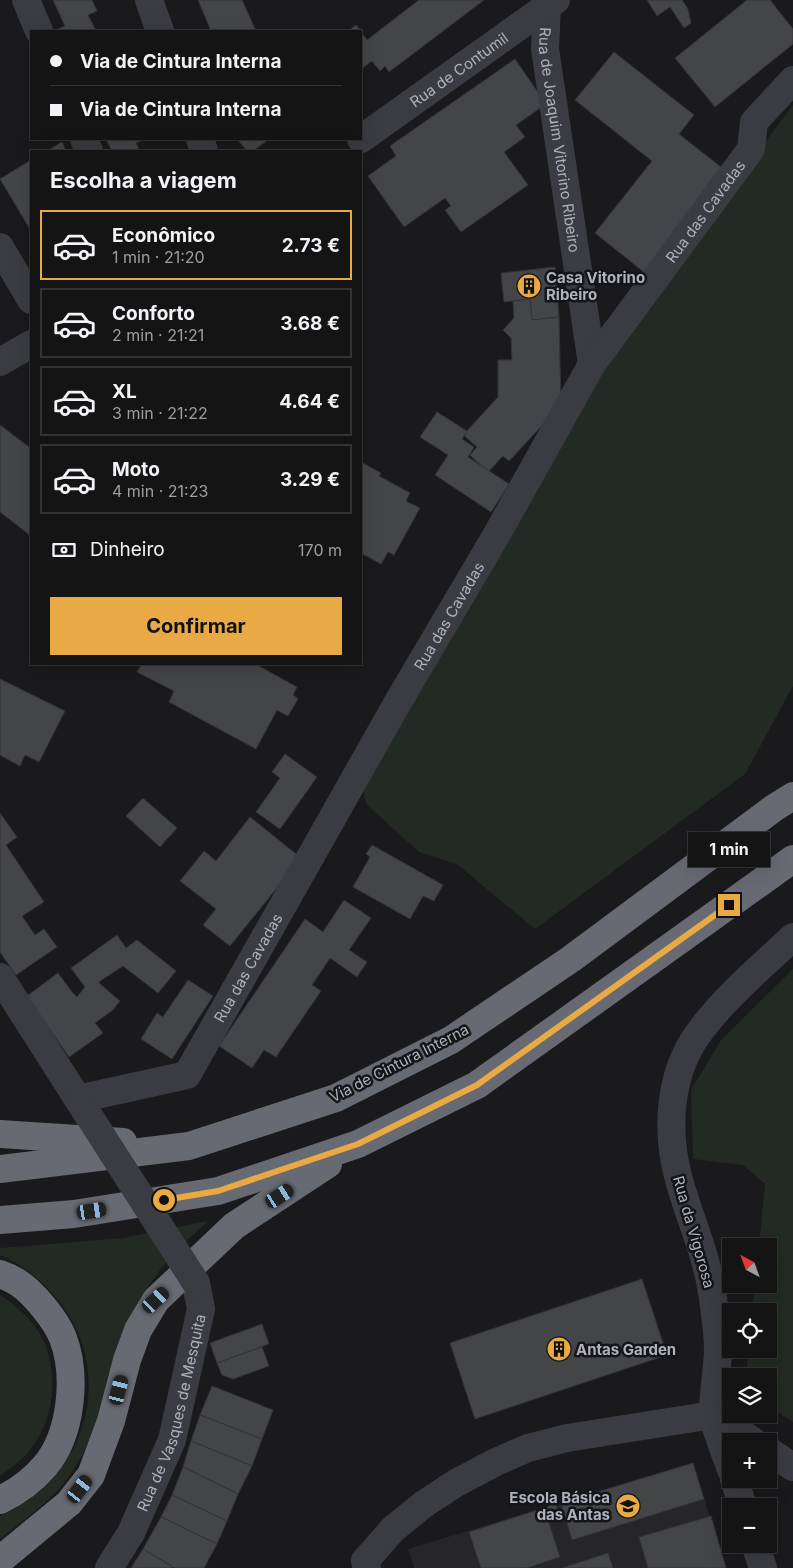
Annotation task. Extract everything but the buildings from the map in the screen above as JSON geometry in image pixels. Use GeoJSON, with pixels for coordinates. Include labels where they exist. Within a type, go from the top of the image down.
{"type":"FeatureCollection","features":[{"type":"Feature","properties":{"kind":"highway","name":"Via de Cintura Interna"},"geometry":{"type":"LineString","coordinates":[[0,1170],[189,1146],[336,1098],[451,1040],[570,959],[774,808],[793,796]]}},
{"type":"Feature","properties":{"kind":"highway"},"geometry":{"type":"LineString","coordinates":[[0,1560],[69,1503],[90,1474],[111,1421],[129,1352],[138,1330],[156,1300],[234,1226],[358,1144],[477,1085],[793,859]]}},
{"type":"Feature","properties":{"kind":"highway"},"geometry":{"type":"LineString","coordinates":[[0,1134],[189,1146]]}},
{"type":"Feature","properties":{"kind":"highway"},"geometry":{"type":"LineString","coordinates":[[0,1220],[74,1214],[218,1191],[358,1144]]}},
{"type":"Feature","properties":{"kind":"highway"},"geometry":{"type":"LineString","coordinates":[[0,1274],[18,1282],[36,1299],[54,1321],[63,1338],[68,1359],[70,1400],[63,1432],[46,1465],[14,1493],[0,1500]]}},
{"type":"Feature","properties":{"kind":"street"},"geometry":{"type":"LineString","coordinates":[[26,0],[39,30]]}},
{"type":"Feature","properties":{"kind":"street"},"geometry":{"type":"LineString","coordinates":[[149,0],[160,30]]}},
{"type":"Feature","properties":{"kind":"street","name":"Rua de Contumil"},"geometry":{"type":"LineString","coordinates":[[362,138],[550,2]]}},
{"type":"Feature","properties":{"kind":"street","name":"Rua de Joaquim Vitorino Ribeiro"},"geometry":{"type":"LineString","coordinates":[[550,2],[545,50],[592,364]]}},
{"type":"Feature","properties":{"kind":"street","name":"Rua das Cavadas"},"geometry":{"type":"LineString","coordinates":[[83,1108],[187,1075],[398,702],[497,534],[592,364],[751,149],[754,122],[793,80]]}},
{"type":"Feature","properties":{"kind":"street","name":"Rua de Contumil"},"geometry":{"type":"LineString","coordinates":[[344,150],[360,140]]}},
{"type":"Feature","properties":{"kind":"street"},"geometry":{"type":"LineString","coordinates":[[0,247],[30,298]]}},
{"type":"Feature","properties":{"kind":"street"},"geometry":{"type":"LineString","coordinates":[[0,362],[30,345]]}},
{"type":"Feature","properties":{"kind":"street","name":"Rua da Vigorosa"},"geometry":{"type":"LineString","coordinates":[[713,1415],[718,1352],[716,1316],[710,1281],[678,1176],[672,1149],[671,1122],[675,1091],[684,1060],[696,1036],[717,1009],[793,937]]}},
{"type":"Feature","properties":{"kind":"street","name":"Rua de Vasques de Mesquita"},"geometry":{"type":"LineString","coordinates":[[0,977],[196,1283],[201,1309],[172,1440],[131,1533],[109,1568]]}},
{"type":"Feature","properties":{"kind":"street"},"geometry":{"type":"LineString","coordinates":[[713,1415],[722,1442]]}},
{"type":"Feature","properties":{"kind":"street"},"geometry":{"type":"LineString","coordinates":[[364,1566],[394,1529],[424,1504],[456,1483],[528,1448],[567,1438],[713,1415],[741,1433]]}},
{"type":"Feature","properties":{"kind":"street"},"geometry":{"type":"LineString","coordinates":[[777,1456],[793,1467]]}},
{"type":"Feature","properties":{"kind":"street"},"geometry":{"type":"LineString","coordinates":[[758,1553],[763,1568]]}},
{"type":"Feature","properties":{"kind":"shaded area"},"geometry":{"type":"Polygon","coordinates":[[[793,105],[793,686],[745,774],[535,929],[457,864],[419,852],[366,804],[361,778],[599,368],[687,246],[793,105]]]}},
{"type":"Feature","properties":{"kind":"shaded area"},"geometry":{"type":"Polygon","coordinates":[[[793,969],[793,1422],[777,1412],[777,1368],[746,1368],[748,1358],[777,1358],[777,1303],[753,1303],[754,1293],[778,1292],[778,1238],[760,1238],[765,1184],[743,1165],[693,1159],[691,1090],[721,1040],[793,969]]]}},
{"type":"Feature","properties":{"kind":"shaded area"},"geometry":{"type":"Polygon","coordinates":[[[207,1221],[174,1253],[160,1270],[137,1305],[118,1345],[93,1432],[72,1472],[48,1500],[0,1539],[0,1516],[31,1499],[56,1475],[74,1448],[85,1418],[89,1386],[85,1353],[73,1322],[52,1293],[21,1266],[0,1255],[0,1248],[123,1238],[207,1221]]]}},
{"type":"Feature","properties":{"kind":"shaded area"},"geometry":{"type":"Polygon","coordinates":[[[0,1295],[23,1312],[45,1344],[51,1371],[52,1389],[50,1406],[38,1438],[15,1465],[0,1475],[0,1295]]]}},
{"type":"Feature","properties":{"kind":"shaded area","name":"Escola Básica das Antas"},"geometry":{"type":"Polygon","coordinates":[[[693,1463],[726,1568],[414,1568],[408,1549],[693,1463]]]}},
{"type":"Feature","properties":{"kind":"place","name":"Casa Vitorino Ribeiro"},"geometry":{"type":"Point","coordinates":[529,286]}},
{"type":"Feature","properties":{"kind":"place","name":"Antas Garden"},"geometry":{"type":"Point","coordinates":[559,1349]}},
{"type":"Feature","properties":{"kind":"place","name":"Escola Básica das Antas"},"geometry":{"type":"Point","coordinates":[628,1506]}},
{"type":"Feature","properties":{"kind":"route"},"geometry":{"type":"LineString","coordinates":[[164,1200],[218,1191],[358,1144],[477,1085],[729,905]]}}]}
